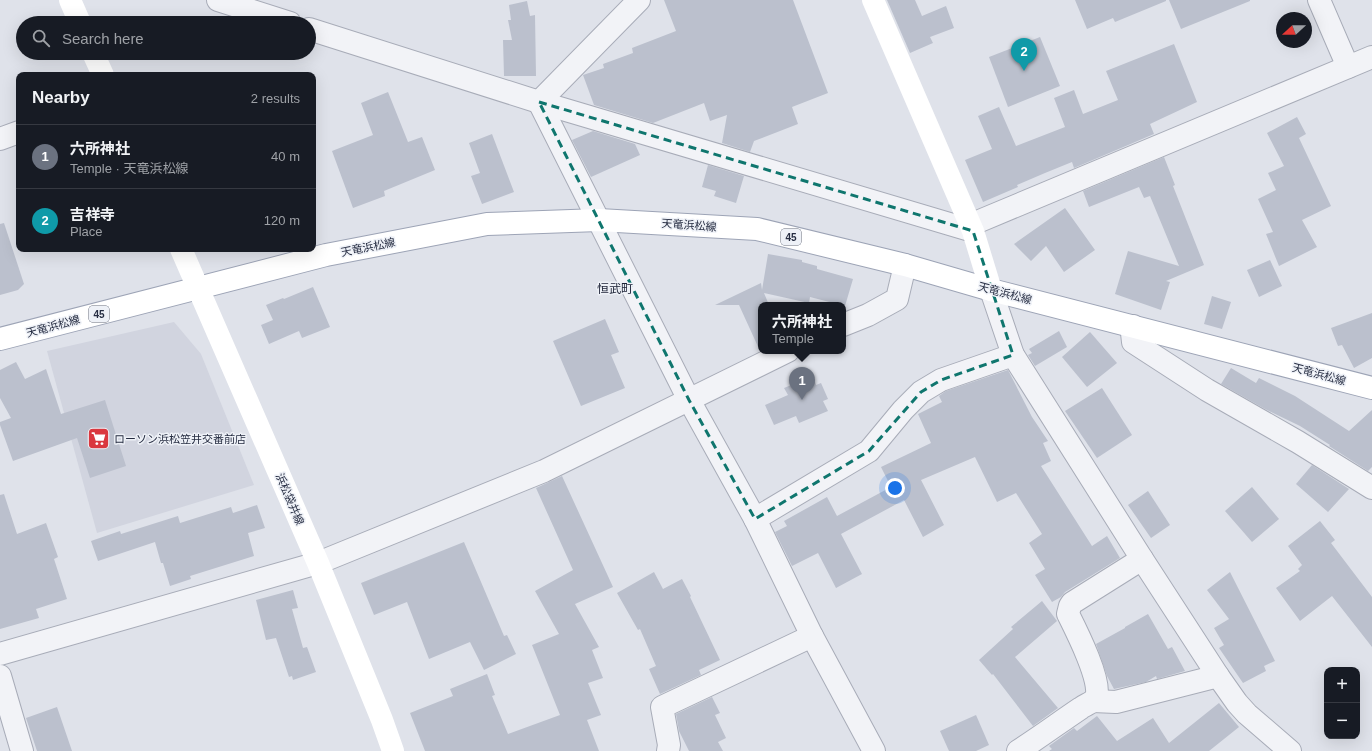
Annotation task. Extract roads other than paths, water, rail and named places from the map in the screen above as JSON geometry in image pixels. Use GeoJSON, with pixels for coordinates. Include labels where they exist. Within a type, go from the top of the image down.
{"type":"FeatureCollection","features":[{"type":"Feature","properties":{"kind":"main road"},"geometry":{"type":"LineString","coordinates":[[70,0],[77,16]]}},
{"type":"Feature","properties":{"kind":"main road"},"geometry":{"type":"LineString","coordinates":[[872,0],[971,228],[991,290]]}},
{"type":"Feature","properties":{"kind":"main road"},"geometry":{"type":"LineString","coordinates":[[96,60],[102,72]]}},
{"type":"Feature","properties":{"kind":"main road","name":"天竜浜松線"},"geometry":{"type":"LineString","coordinates":[[0,340],[326,255],[486,224],[599,220],[757,229],[905,265],[991,290],[1371,386]]}},
{"type":"Feature","properties":{"kind":"main road","name":"浜松袋井線"},"geometry":{"type":"LineString","coordinates":[[182,252],[318,563],[382,720],[393,751]]}},
{"type":"Feature","properties":{"kind":"street"},"geometry":{"type":"LineString","coordinates":[[218,0],[268,16]]}},
{"type":"Feature","properties":{"kind":"street"},"geometry":{"type":"LineString","coordinates":[[539,102],[639,0]]}},
{"type":"Feature","properties":{"kind":"street"},"geometry":{"type":"LineString","coordinates":[[1319,0],[1348,67]]}},
{"type":"Feature","properties":{"kind":"street"},"geometry":{"type":"LineString","coordinates":[[316,31],[539,102],[971,228],[1372,57]]}},
{"type":"Feature","properties":{"kind":"street"},"geometry":{"type":"LineString","coordinates":[[539,102],[689,400],[755,519],[812,636],[874,751]]}},
{"type":"Feature","properties":{"kind":"street"},"geometry":{"type":"LineString","coordinates":[[0,139],[16,133]]}},
{"type":"Feature","properties":{"kind":"street"},"geometry":{"type":"LineString","coordinates":[[846,324],[868,315],[897,299],[905,265]]}},
{"type":"Feature","properties":{"kind":"street"},"geometry":{"type":"LineString","coordinates":[[991,290],[1013,355],[1142,559],[1218,676],[1247,714],[1290,751]]}},
{"type":"Feature","properties":{"kind":"street"},"geometry":{"type":"LineString","coordinates":[[1133,326],[1133,342],[1207,390],[1298,442],[1372,488]]}},
{"type":"Feature","properties":{"kind":"street"},"geometry":{"type":"LineString","coordinates":[[0,654],[318,563],[544,471],[782,354]]}},
{"type":"Feature","properties":{"kind":"street"},"geometry":{"type":"LineString","coordinates":[[755,519],[869,451],[903,410],[921,392],[941,380],[1013,355]]}},
{"type":"Feature","properties":{"kind":"street"},"geometry":{"type":"LineString","coordinates":[[1018,751],[1093,701],[1096,697],[1097,688],[1088,656],[1068,614],[1070,606],[1072,603],[1142,559]]}},
{"type":"Feature","properties":{"kind":"street"},"geometry":{"type":"LineString","coordinates":[[668,751],[669,745],[662,707],[812,636]]}},
{"type":"Feature","properties":{"kind":"street"},"geometry":{"type":"LineString","coordinates":[[0,676],[22,751]]}},
{"type":"Feature","properties":{"kind":"street"},"geometry":{"type":"LineString","coordinates":[[1093,701],[1116,702],[1218,676]]}},
{"type":"Feature","properties":{"kind":"place","name":"吉祥寺"},"geometry":{"type":"Point","coordinates":[1024,71]}},
{"type":"Feature","properties":{"kind":"place","name":"六所神社"},"geometry":{"type":"Point","coordinates":[802,400]}},
{"type":"Feature","properties":{"kind":"place","name":"ローソン浜松笠井交番前店"},"geometry":{"type":"Point","coordinates":[98,439]}},
{"type":"Feature","properties":{"kind":"district","name":"恒武町"},"geometry":{"type":"Point","coordinates":[615,289]}}]}
